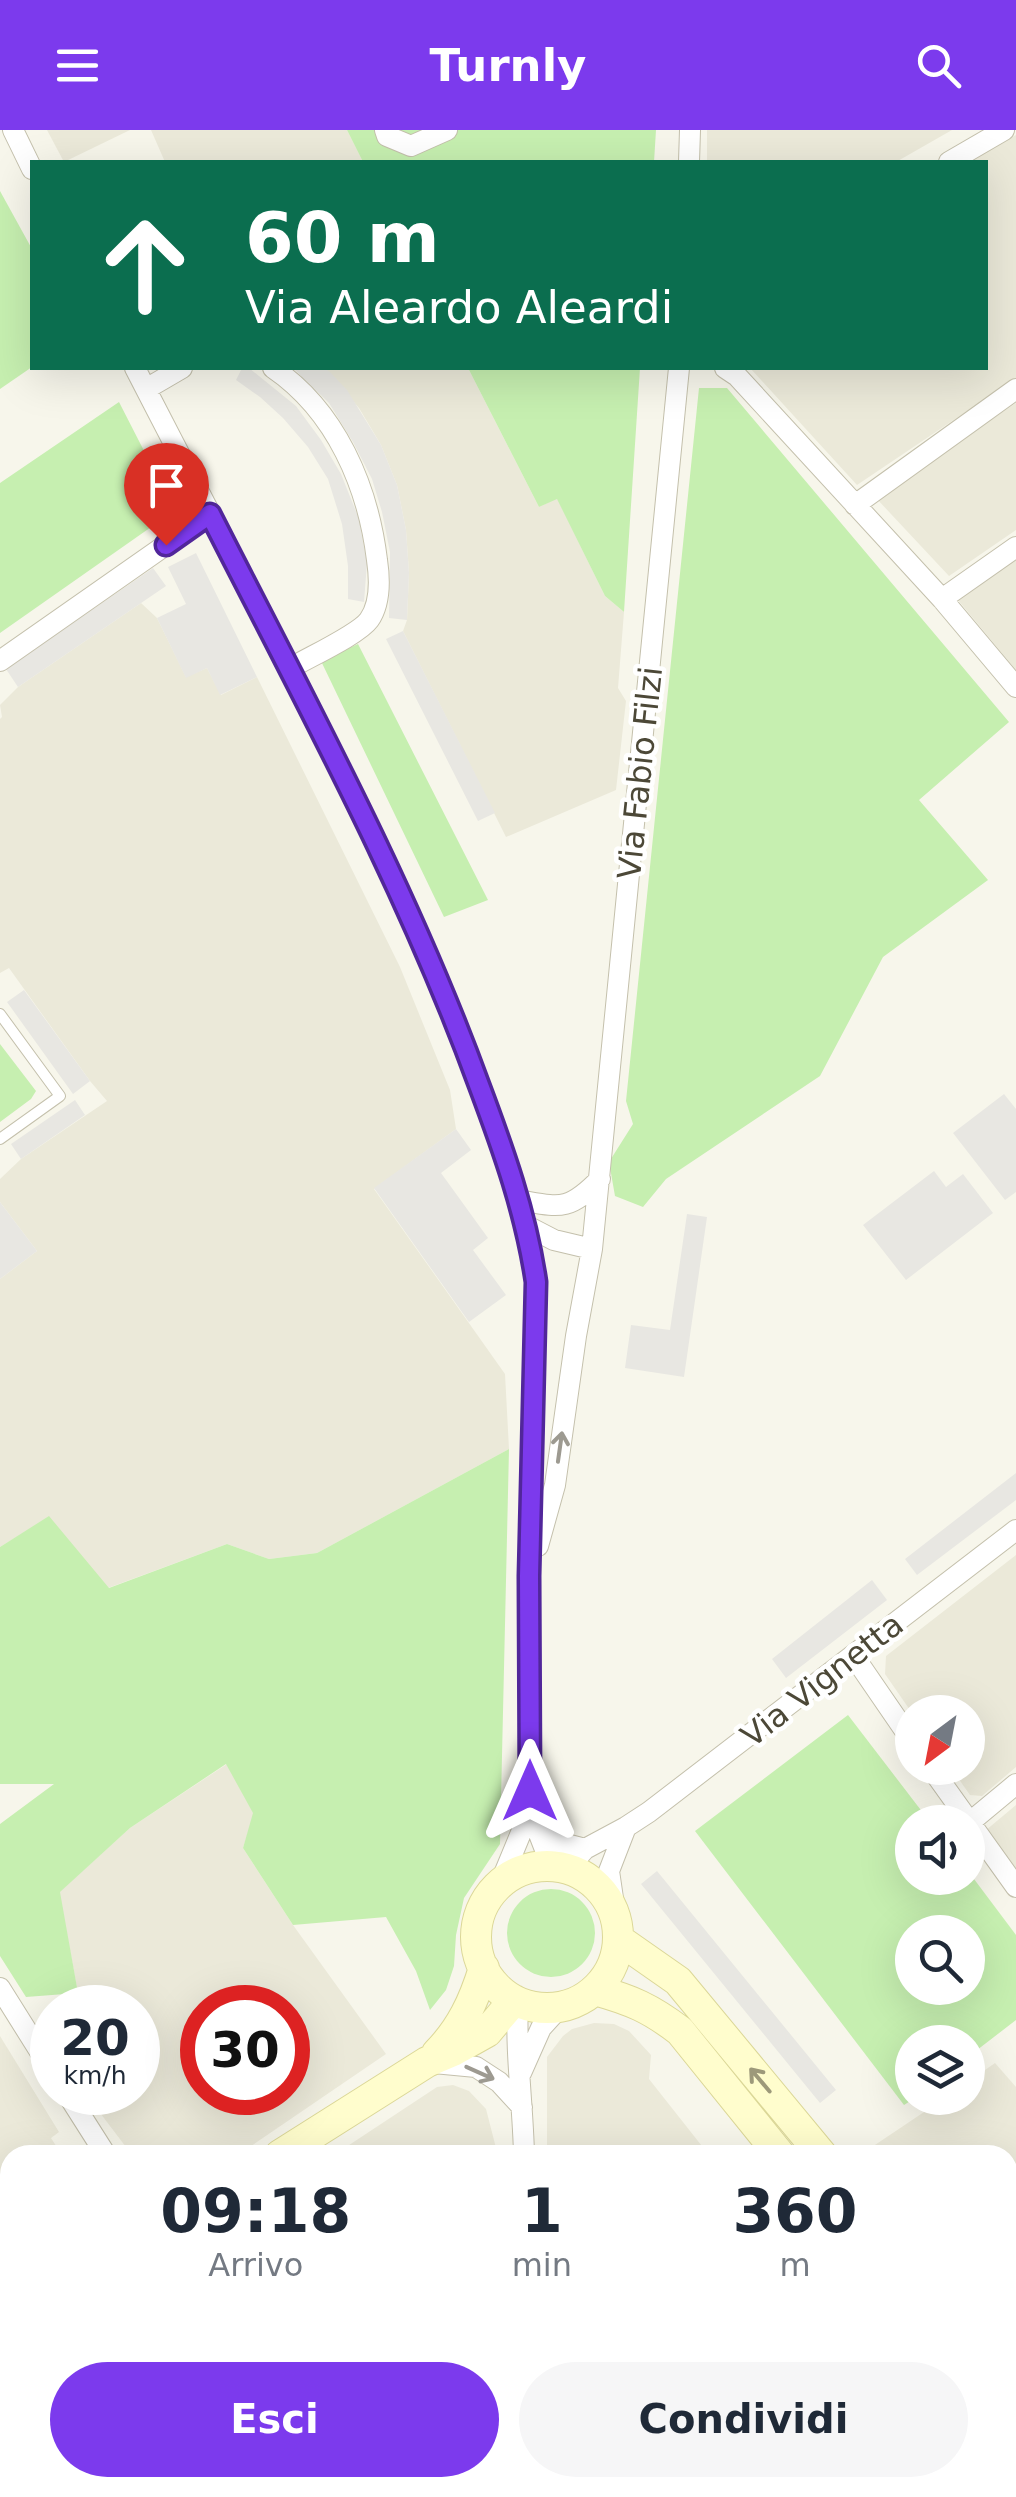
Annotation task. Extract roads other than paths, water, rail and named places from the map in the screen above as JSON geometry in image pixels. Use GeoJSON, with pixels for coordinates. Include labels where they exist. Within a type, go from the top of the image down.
{"type":"FeatureCollection","features":[{"type":"Feature","properties":{"kind":"street"},"geometry":{"type":"LineString","coordinates":[[13,130],[30,164]]}},
{"type":"Feature","properties":{"kind":"street"},"geometry":{"type":"LineString","coordinates":[[385,130],[388,136],[411,146],[446,130]]}},
{"type":"Feature","properties":{"kind":"street"},"geometry":{"type":"LineString","coordinates":[[688,160],[690,130]]}},
{"type":"Feature","properties":{"kind":"street"},"geometry":{"type":"LineString","coordinates":[[952,160],[1004,130]]}},
{"type":"Feature","properties":{"kind":"street"},"geometry":{"type":"LineString","coordinates":[[136,370],[289,668],[428,956],[502,1144],[525,1225],[536,1282],[529,1576],[533,1819],[504,1880]]}},
{"type":"Feature","properties":{"kind":"street"},"geometry":{"type":"LineString","coordinates":[[146,389],[179,370]]}},
{"type":"Feature","properties":{"kind":"street"},"geometry":{"type":"LineString","coordinates":[[275,370],[304,393],[348,455],[365,496],[380,582],[375,610],[366,624],[289,668]]}},
{"type":"Feature","properties":{"kind":"street","name":"Via Fabio Filzi"},"geometry":{"type":"LineString","coordinates":[[529,1576],[554,1485],[592,1249],[679,370]]}},
{"type":"Feature","properties":{"kind":"street"},"geometry":{"type":"LineString","coordinates":[[728,370],[942,599],[1016,687]]}},
{"type":"Feature","properties":{"kind":"street"},"geometry":{"type":"LineString","coordinates":[[855,504],[1016,390]]}},
{"type":"Feature","properties":{"kind":"street"},"geometry":{"type":"LineString","coordinates":[[0,661],[210,514]]}},
{"type":"Feature","properties":{"kind":"street"},"geometry":{"type":"LineString","coordinates":[[942,599],[1016,548]]}},
{"type":"Feature","properties":{"kind":"street"},"geometry":{"type":"LineString","coordinates":[[560,1207],[587,1192],[600,1179]]}},
{"type":"Feature","properties":{"kind":"street"},"geometry":{"type":"LineString","coordinates":[[518,1200],[560,1207],[581,1226],[592,1249]]}},
{"type":"Feature","properties":{"kind":"street"},"geometry":{"type":"LineString","coordinates":[[525,1225],[544,1236],[592,1249]]}},
{"type":"Feature","properties":{"kind":"street","name":"Via Vignetta"},"geometry":{"type":"LineString","coordinates":[[568,1861],[626,1828],[1016,1530]]}},
{"type":"Feature","properties":{"kind":"street"},"geometry":{"type":"LineString","coordinates":[[854,1655],[895,1716]]}},
{"type":"Feature","properties":{"kind":"street"},"geometry":{"type":"LineString","coordinates":[[985,1810],[1016,1784]]}},
{"type":"Feature","properties":{"kind":"street"},"geometry":{"type":"LineString","coordinates":[[533,1819],[568,1861],[596,1884],[616,1926],[678,1981],[814,2145]]}},
{"type":"Feature","properties":{"kind":"street"},"geometry":{"type":"LineString","coordinates":[[533,1819],[558,1842],[568,1861]]}},
{"type":"Feature","properties":{"kind":"street"},"geometry":{"type":"LineString","coordinates":[[568,1861],[526,1868],[504,1880],[487,1898],[480,1914],[476,1938],[484,1968],[497,1987],[531,2006],[570,2004],[595,1990],[611,1970],[618,1947],[608,1871],[626,1828]]}},
{"type":"Feature","properties":{"kind":"street"},"geometry":{"type":"LineString","coordinates":[[985,1845],[1016,1887]]}},
{"type":"Feature","properties":{"kind":"street"},"geometry":{"type":"LineString","coordinates":[[428,2062],[462,2021],[475,1998],[484,1968]]}},
{"type":"Feature","properties":{"kind":"street"},"geometry":{"type":"LineString","coordinates":[[0,1988],[30,2035]]}},
{"type":"Feature","properties":{"kind":"street"},"geometry":{"type":"LineString","coordinates":[[595,1990],[632,2000],[680,2030],[772,2145]]}},
{"type":"Feature","properties":{"kind":"street"},"geometry":{"type":"LineString","coordinates":[[296,2145],[428,2062],[487,2032],[516,2000]]}},
{"type":"Feature","properties":{"kind":"street"},"geometry":{"type":"LineString","coordinates":[[516,2000],[524,2145]]}},
{"type":"Feature","properties":{"kind":"street"},"geometry":{"type":"LineString","coordinates":[[520,2074],[541,2028],[560,2007]]}},
{"type":"Feature","properties":{"kind":"street"},"geometry":{"type":"LineString","coordinates":[[428,2062],[476,2067],[522,2106]]}},
{"type":"Feature","properties":{"kind":"street"},"geometry":{"type":"LineString","coordinates":[[81,2115],[100,2145]]}},
{"type":"Feature","properties":{"kind":"lane"},"geometry":{"type":"LineString","coordinates":[[0,1014],[60,1096],[0,1139]]}}]}
